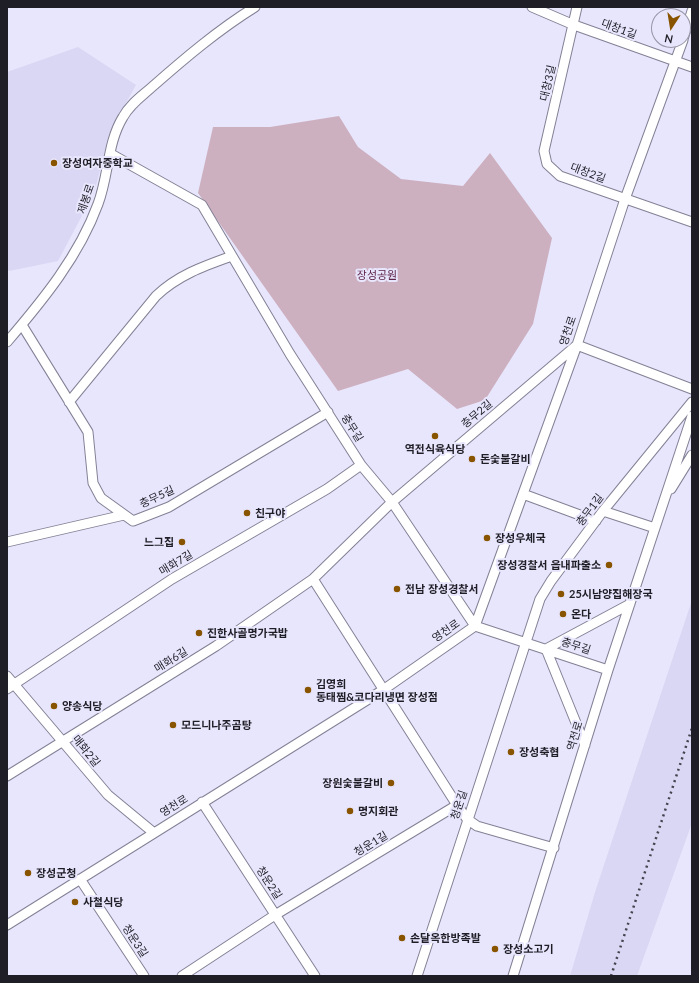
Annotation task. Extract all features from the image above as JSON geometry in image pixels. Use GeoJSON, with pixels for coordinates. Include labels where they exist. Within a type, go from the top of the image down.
{"type":"FeatureCollection","features":[{"type":"Feature","properties":{"kind":"street","name":"제봉로"},"geometry":{"type":"LineString","coordinates":[[7,342],[22,325],[62,272],[86,232],[99,203],[116,129],[123,116],[133,103],[187,56],[255,7]]}},
{"type":"Feature","properties":{"kind":"street","name":"대창1길"},"geometry":{"type":"LineString","coordinates":[[532,7],[574,25],[692,67]]}},
{"type":"Feature","properties":{"kind":"street","name":"대창3길"},"geometry":{"type":"LineString","coordinates":[[547,164],[544,151],[577,7]]}},
{"type":"Feature","properties":{"kind":"street","name":"영천로"},"geometry":{"type":"LineString","coordinates":[[7,925],[383,690],[475,626],[577,345],[625,199],[680,48]]}},
{"type":"Feature","properties":{"kind":"street","name":"충무길"},"geometry":{"type":"LineString","coordinates":[[111,154],[202,205],[290,354],[361,465],[392,502],[475,626],[608,670]]}},
{"type":"Feature","properties":{"kind":"street","name":"대창2길"},"geometry":{"type":"LineString","coordinates":[[547,164],[560,176],[679,216],[692,222]]}},
{"type":"Feature","properties":{"kind":"street"},"geometry":{"type":"LineString","coordinates":[[69,402],[167,286],[180,277],[232,256]]}},
{"type":"Feature","properties":{"kind":"street","name":"충무5길"},"geometry":{"type":"LineString","coordinates":[[22,325],[88,432],[93,483],[101,498],[133,521],[169,507],[328,412]]}},
{"type":"Feature","properties":{"kind":"street"},"geometry":{"type":"LineString","coordinates":[[577,345],[692,389]]}},
{"type":"Feature","properties":{"kind":"street","name":"충무2길"},"geometry":{"type":"LineString","coordinates":[[392,502],[577,345]]}},
{"type":"Feature","properties":{"kind":"street","name":"충무1길"},"geometry":{"type":"LineString","coordinates":[[525,642],[536,610],[549,585],[603,510],[692,402]]}},
{"type":"Feature","properties":{"kind":"street","name":"역전로"},"geometry":{"type":"LineString","coordinates":[[513,976],[554,848],[608,670],[692,416]]}},
{"type":"Feature","properties":{"kind":"street","name":"역전로"},"geometry":{"type":"LineString","coordinates":[[662,504],[692,455]]}},
{"type":"Feature","properties":{"kind":"street","name":"매화7길"},"geometry":{"type":"LineString","coordinates":[[11,687],[172,579],[327,489],[361,465]]}},
{"type":"Feature","properties":{"kind":"street"},"geometry":{"type":"LineString","coordinates":[[523,494],[596,521]]}},
{"type":"Feature","properties":{"kind":"street","name":"매화6길"},"geometry":{"type":"LineString","coordinates":[[7,776],[216,646],[313,579],[392,502]]}},
{"type":"Feature","properties":{"kind":"street"},"geometry":{"type":"LineString","coordinates":[[603,510],[655,528]]}},
{"type":"Feature","properties":{"kind":"street"},"geometry":{"type":"LineString","coordinates":[[7,542],[124,515]]}},
{"type":"Feature","properties":{"kind":"street"},"geometry":{"type":"LineString","coordinates":[[313,579],[467,819],[477,826],[554,848]]}},
{"type":"Feature","properties":{"kind":"street"},"geometry":{"type":"LineString","coordinates":[[585,746],[546,649],[630,604]]}},
{"type":"Feature","properties":{"kind":"street","name":"청운길"},"geometry":{"type":"LineString","coordinates":[[417,976],[525,642]]}},
{"type":"Feature","properties":{"kind":"street","name":"매화2길"},"geometry":{"type":"LineString","coordinates":[[7,676],[11,687],[63,742],[108,795],[154,833]]}},
{"type":"Feature","properties":{"kind":"street","name":"청운2길"},"geometry":{"type":"LineString","coordinates":[[202,802],[315,976]]}},
{"type":"Feature","properties":{"kind":"street","name":"청운1길"},"geometry":{"type":"LineString","coordinates":[[182,976],[275,915],[457,805]]}},
{"type":"Feature","properties":{"kind":"street","name":"청운3길"},"geometry":{"type":"LineString","coordinates":[[80,879],[144,976]]}},
{"type":"Feature","properties":{"kind":"shaded area","name":"장성여자중학교"},"geometry":{"type":"Polygon","coordinates":[[[78,47],[136,85],[110,132],[94,193],[58,261],[9,271],[7,269],[7,72],[78,47]]]}},
{"type":"Feature","properties":{"kind":"shaded area"},"geometry":{"type":"Polygon","coordinates":[[[692,600],[692,823],[637,976],[570,976],[596,889],[692,600]]]}},
{"type":"Feature","properties":{"kind":"green space","name":"장성공원"},"geometry":{"type":"Polygon","coordinates":[[[339,116],[358,147],[401,179],[463,186],[490,153],[552,238],[533,324],[485,400],[457,409],[408,369],[338,391],[198,193],[213,127],[270,127],[339,116]]]}},
{"type":"Feature","properties":{"kind":"railway"},"geometry":{"type":"LineString","coordinates":[[611,976],[692,728]]}},
{"type":"Feature","properties":{"kind":"place","name":"장성여자중학교"},"geometry":{"type":"Point","coordinates":[54,163]}},
{"type":"Feature","properties":{"kind":"place","name":"역전식육식당"},"geometry":{"type":"Point","coordinates":[435,436]}},
{"type":"Feature","properties":{"kind":"place","name":"돈숯불갈비"},"geometry":{"type":"Point","coordinates":[472,459]}},
{"type":"Feature","properties":{"kind":"place","name":"친구야"},"geometry":{"type":"Point","coordinates":[247,513]}},
{"type":"Feature","properties":{"kind":"place","name":"장성우체국"},"geometry":{"type":"Point","coordinates":[487,538]}},
{"type":"Feature","properties":{"kind":"place","name":"느그집"},"geometry":{"type":"Point","coordinates":[182,542]}},
{"type":"Feature","properties":{"kind":"place","name":"장성경찰서 읍내파출소"},"geometry":{"type":"Point","coordinates":[609,565]}},
{"type":"Feature","properties":{"kind":"place","name":"전남 장성경찰서"},"geometry":{"type":"Point","coordinates":[397,589]}},
{"type":"Feature","properties":{"kind":"place","name":"25시남양집해장국"},"geometry":{"type":"Point","coordinates":[561,594]}},
{"type":"Feature","properties":{"kind":"place","name":"온다"},"geometry":{"type":"Point","coordinates":[563,614]}},
{"type":"Feature","properties":{"kind":"place","name":"진한사골명가국밥"},"geometry":{"type":"Point","coordinates":[199,633]}},
{"type":"Feature","properties":{"kind":"place","name":"김영희 동태찜&코다리냉면 장성점"},"geometry":{"type":"Point","coordinates":[308,690]}},
{"type":"Feature","properties":{"kind":"place","name":"양송식당"},"geometry":{"type":"Point","coordinates":[54,706]}},
{"type":"Feature","properties":{"kind":"place","name":"모드니나주곰탕"},"geometry":{"type":"Point","coordinates":[173,725]}},
{"type":"Feature","properties":{"kind":"place","name":"장성축협"},"geometry":{"type":"Point","coordinates":[511,752]}},
{"type":"Feature","properties":{"kind":"place","name":"장원숯불갈비"},"geometry":{"type":"Point","coordinates":[391,783]}},
{"type":"Feature","properties":{"kind":"place","name":"명지회관"},"geometry":{"type":"Point","coordinates":[350,811]}},
{"type":"Feature","properties":{"kind":"place","name":"장성군청"},"geometry":{"type":"Point","coordinates":[28,873]}},
{"type":"Feature","properties":{"kind":"place","name":"사철식당"},"geometry":{"type":"Point","coordinates":[75,902]}},
{"type":"Feature","properties":{"kind":"place","name":"손달옥한방족발"},"geometry":{"type":"Point","coordinates":[402,938]}},
{"type":"Feature","properties":{"kind":"place","name":"장성소고기"},"geometry":{"type":"Point","coordinates":[495,949]}}]}
